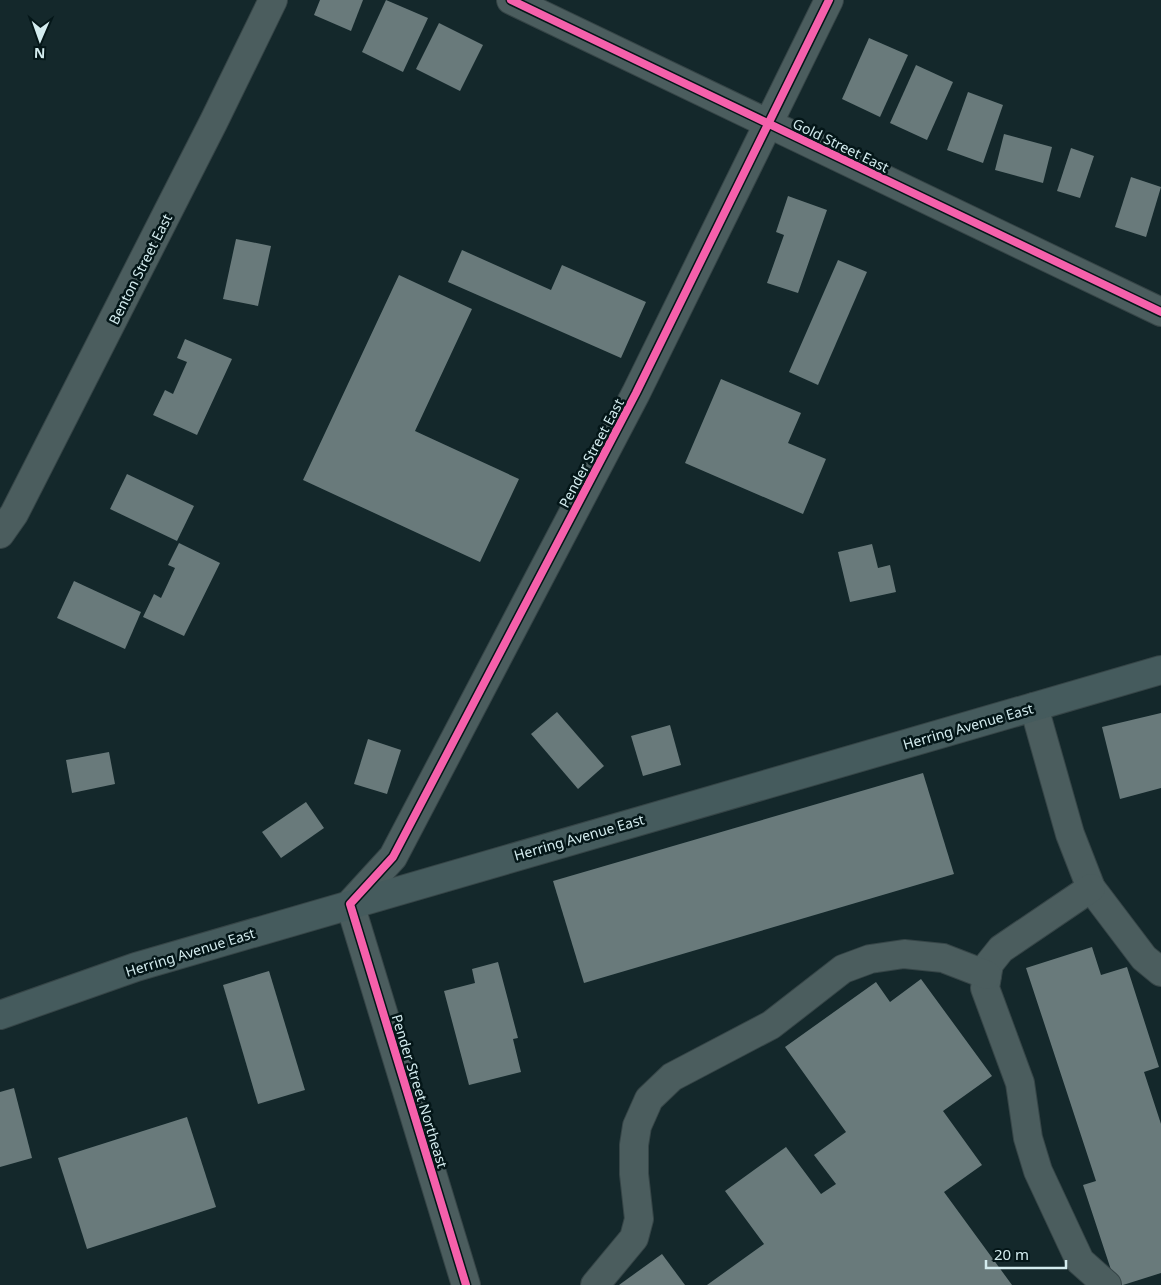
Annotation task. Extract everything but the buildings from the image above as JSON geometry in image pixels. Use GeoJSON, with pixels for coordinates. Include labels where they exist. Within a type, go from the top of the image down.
{"type":"FeatureCollection","features":[{"type":"Feature","properties":{"kind":"main road","name":"Herring Avenue East"},"geometry":{"type":"LineString","coordinates":[[0,1015],[136,967],[1161,670]]}},
{"type":"Feature","properties":{"kind":"street","name":"Benton Street East"},"geometry":{"type":"LineString","coordinates":[[0,534],[14,514],[102,344],[273,0]]}},
{"type":"Feature","properties":{"kind":"street","name":"Gold Street East"},"geometry":{"type":"LineString","coordinates":[[511,0],[1161,312]]}},
{"type":"Feature","properties":{"kind":"street","name":"Pender Street East"},"geometry":{"type":"LineString","coordinates":[[350,904],[392,857],[636,394],[829,0]]}},
{"type":"Feature","properties":{"kind":"street"},"geometry":{"type":"LineString","coordinates":[[1034,707],[1070,834],[1091,888],[1144,958],[1161,972]]}},
{"type":"Feature","properties":{"kind":"street"},"geometry":{"type":"LineString","coordinates":[[1091,888],[1001,949],[989,964],[985,988],[1020,1083],[1028,1138],[1038,1170],[1080,1261],[1107,1285]]}},
{"type":"Feature","properties":{"kind":"street","name":"Pender Street Northeast"},"geometry":{"type":"LineString","coordinates":[[350,904],[466,1285]]}},
{"type":"Feature","properties":{"kind":"street"},"geometry":{"type":"LineString","coordinates":[[595,1285],[634,1238],[639,1220],[634,1174],[634,1145],[638,1126],[649,1099],[672,1077],[770,1025],[843,969],[870,958],[904,954],[943,958],[987,975]]}},
{"type":"Feature","properties":{"kind":"cycle path"},"geometry":{"type":"LineString","coordinates":[[511,0],[1161,312]]}},
{"type":"Feature","properties":{"kind":"cycle path"},"geometry":{"type":"LineString","coordinates":[[466,1285],[350,904],[393,857],[636,393],[829,0]]}}]}
